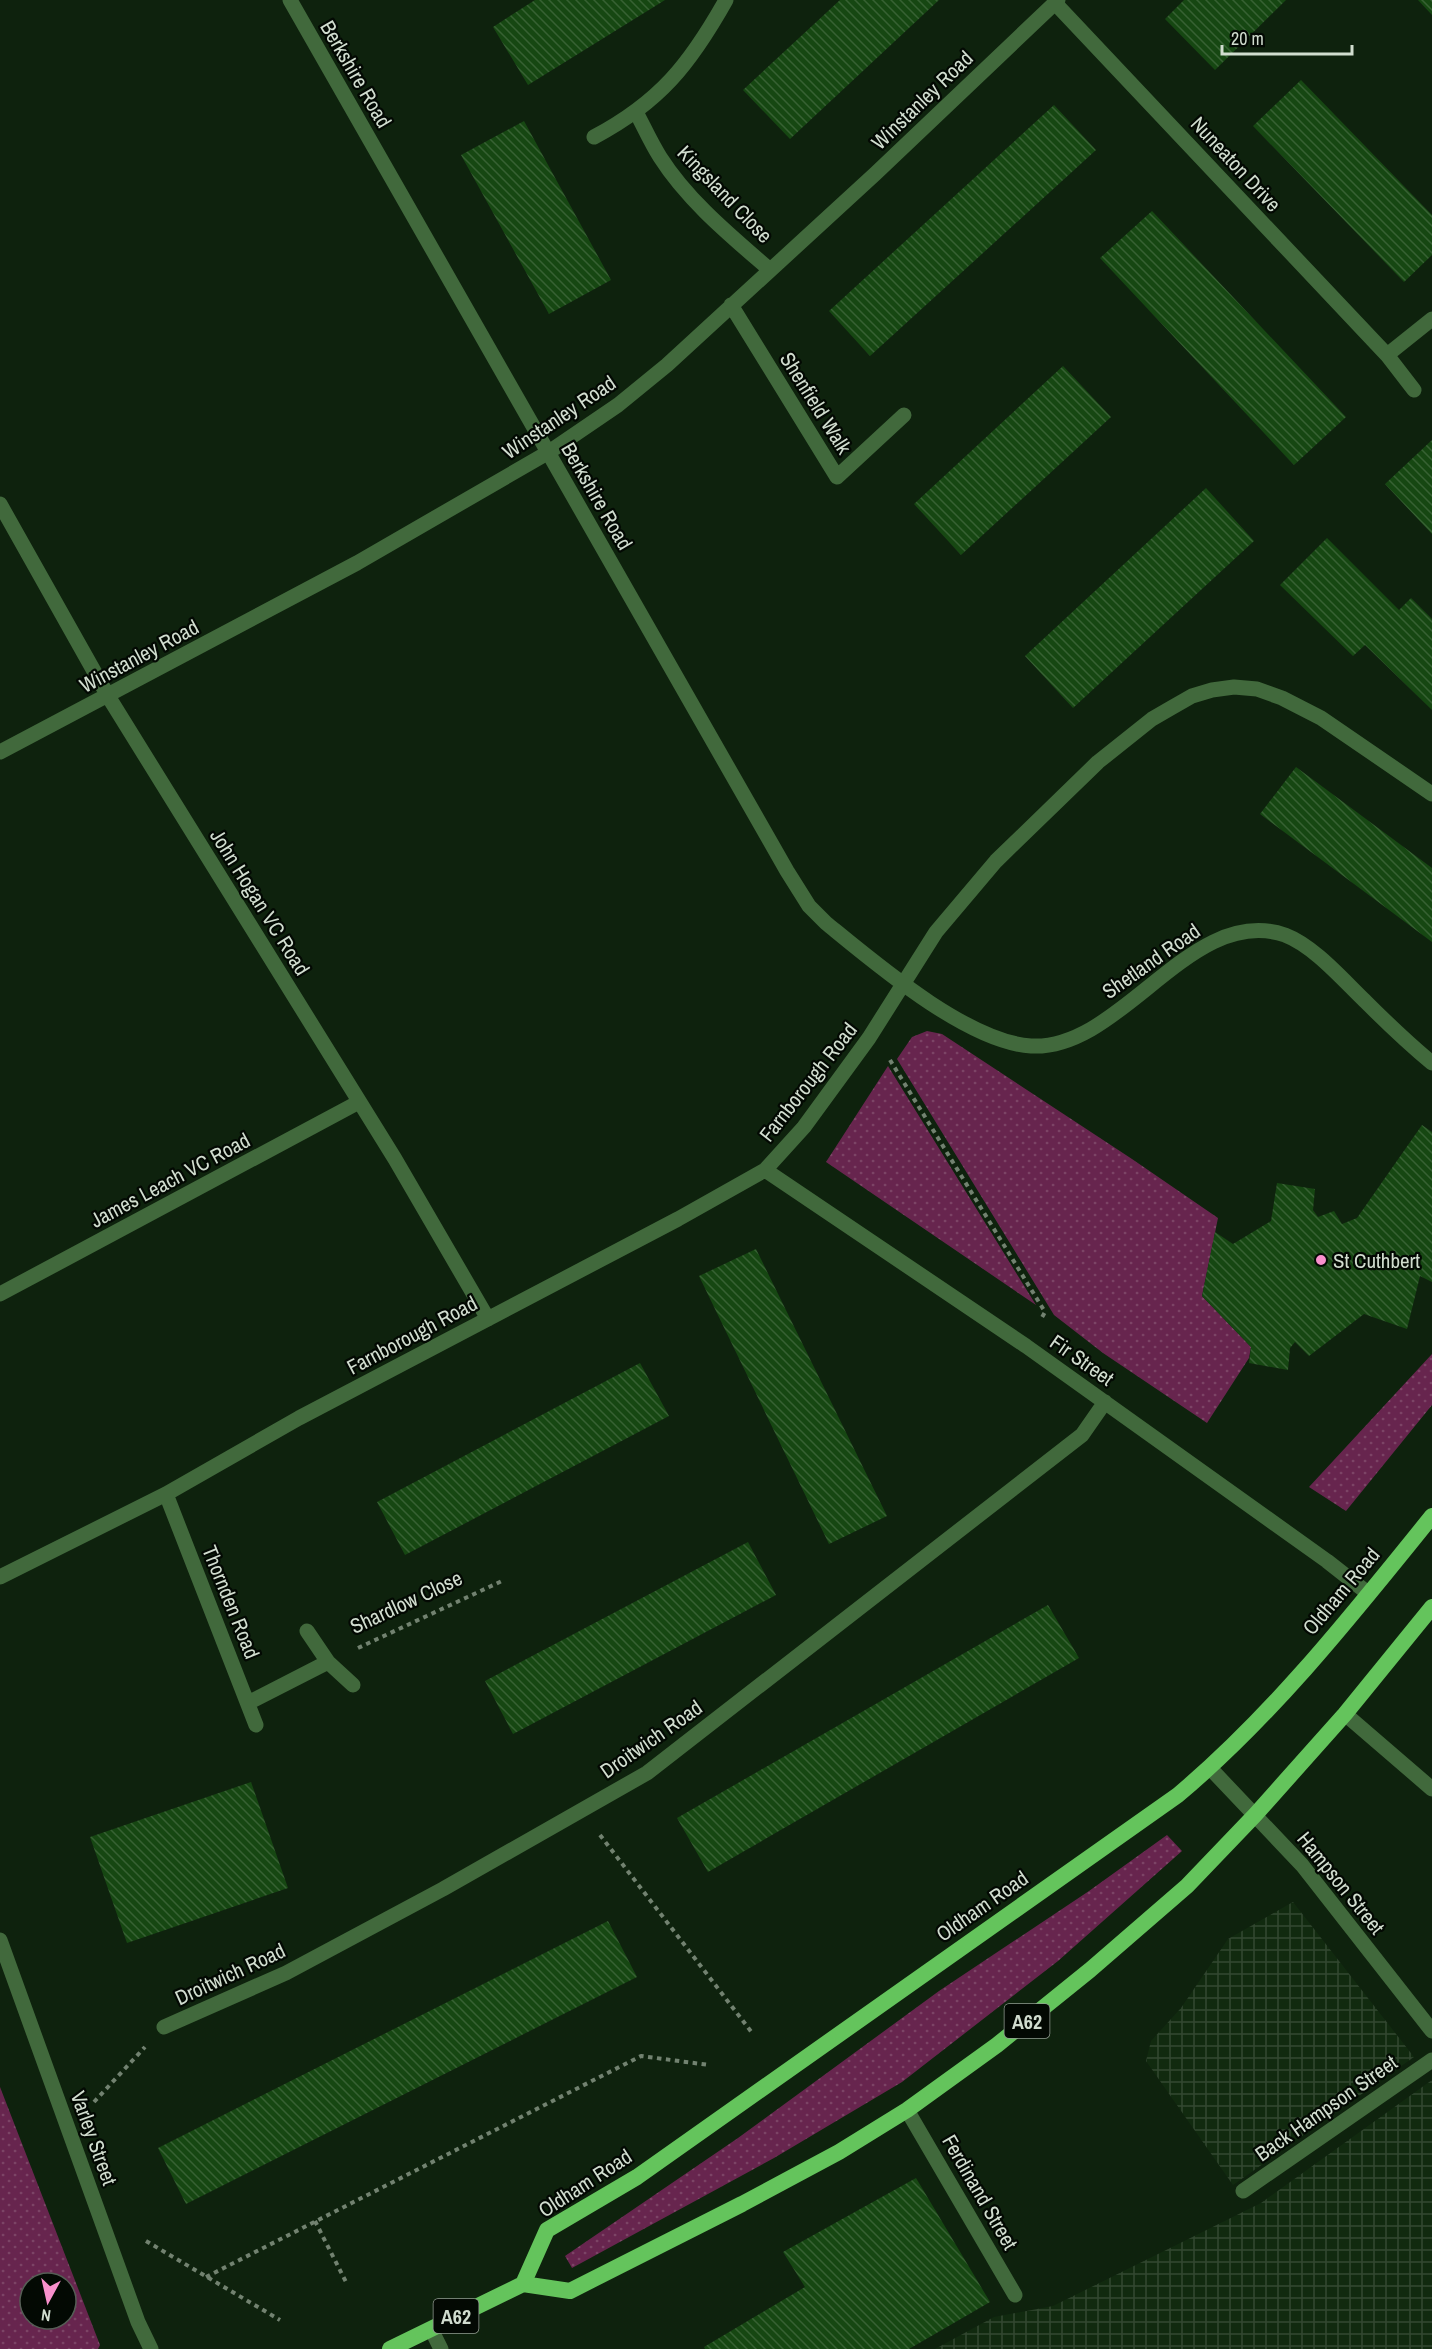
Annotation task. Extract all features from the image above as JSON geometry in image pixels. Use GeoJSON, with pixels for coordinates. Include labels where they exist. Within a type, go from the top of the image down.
{"type":"FeatureCollection","features":[{"type":"Feature","properties":{"kind":"highway","name":"Oldham Road"},"geometry":{"type":"LineString","coordinates":[[523,2283],[547,2230],[646,2170],[1178,1795],[1210,1768],[1263,1716],[1369,1594],[1432,1516]]}},
{"type":"Feature","properties":{"kind":"highway","name":"A62"},"geometry":{"type":"LineString","coordinates":[[390,2349],[523,2283],[570,2291],[752,2199],[838,2152],[907,2110],[997,2045],[1090,1970],[1187,1886],[1255,1815],[1345,1714],[1432,1607]]}},
{"type":"Feature","properties":{"kind":"street","name":"Berkshire Road"},"geometry":{"type":"LineString","coordinates":[[290,0],[809,906],[826,923],[903,983]]}},
{"type":"Feature","properties":{"kind":"street"},"geometry":{"type":"LineString","coordinates":[[594,137],[623,122],[664,89],[687,64],[726,0]]}},
{"type":"Feature","properties":{"kind":"street","name":"Winstanley Road"},"geometry":{"type":"LineString","coordinates":[[0,752],[357,563],[549,453],[649,381],[875,174],[1057,1]]}},
{"type":"Feature","properties":{"kind":"street","name":"Nuneaton Drive"},"geometry":{"type":"LineString","coordinates":[[1057,1],[1387,355],[1414,390]]}},
{"type":"Feature","properties":{"kind":"street","name":"Kingsland Close"},"geometry":{"type":"LineString","coordinates":[[636,112],[660,158],[678,182],[714,220],[770,270]]}},
{"type":"Feature","properties":{"kind":"street","name":"Shenfield Walk"},"geometry":{"type":"LineString","coordinates":[[731,305],[837,477],[904,415]]}},
{"type":"Feature","properties":{"kind":"street"},"geometry":{"type":"LineString","coordinates":[[1387,355],[1432,319]]}},
{"type":"Feature","properties":{"kind":"street","name":"John Hogan VC Road"},"geometry":{"type":"LineString","coordinates":[[0,504],[108,696],[395,1159],[488,1319]]}},
{"type":"Feature","properties":{"kind":"street","name":"Farnborough Road"},"geometry":{"type":"LineString","coordinates":[[0,1577],[166,1494],[299,1418],[678,1219],[765,1170],[804,1127],[869,1038],[936,932],[996,861],[1098,762],[1152,719],[1192,696],[1234,687],[1257,689],[1282,698],[1322,718],[1432,794]]}},
{"type":"Feature","properties":{"kind":"street","name":"Shetland Road"},"geometry":{"type":"LineString","coordinates":[[903,983],[940,1009],[977,1029],[1005,1040],[1030,1046],[1054,1045],[1118,1011],[1209,943],[1227,936],[1269,931],[1287,936],[1309,950],[1337,973],[1432,1063]]}},
{"type":"Feature","properties":{"kind":"street","name":"James Leach VC Road"},"geometry":{"type":"LineString","coordinates":[[0,1294],[359,1102]]}},
{"type":"Feature","properties":{"kind":"street","name":"Fir Street"},"geometry":{"type":"LineString","coordinates":[[765,1170],[1106,1402],[1327,1561],[1369,1594]]}},
{"type":"Feature","properties":{"kind":"street","name":"Droitwich Road"},"geometry":{"type":"LineString","coordinates":[[164,2027],[286,1973],[443,1889],[646,1773],[1082,1435],[1106,1402]]}},
{"type":"Feature","properties":{"kind":"street","name":"Thornden Road"},"geometry":{"type":"LineString","coordinates":[[166,1494],[256,1725]]}},
{"type":"Feature","properties":{"kind":"street"},"geometry":{"type":"LineString","coordinates":[[307,1631],[328,1662],[353,1685]]}},
{"type":"Feature","properties":{"kind":"street"},"geometry":{"type":"LineString","coordinates":[[248,1702],[328,1662]]}},
{"type":"Feature","properties":{"kind":"street"},"geometry":{"type":"LineString","coordinates":[[1345,1714],[1432,1789]]}},
{"type":"Feature","properties":{"kind":"street","name":"Hampson Street"},"geometry":{"type":"LineString","coordinates":[[1210,1768],[1302,1865],[1432,2031]]}},
{"type":"Feature","properties":{"kind":"street","name":"Varley Street"},"geometry":{"type":"LineString","coordinates":[[0,1940],[135,2312],[151,2349]]}},
{"type":"Feature","properties":{"kind":"street","name":"Back Hampson Street"},"geometry":{"type":"LineString","coordinates":[[1244,2191],[1432,2060]]}},
{"type":"Feature","properties":{"kind":"street","name":"Ferdinand Street"},"geometry":{"type":"LineString","coordinates":[[907,2110],[1015,2295]]}},
{"type":"Feature","properties":{"kind":"street"},"geometry":{"type":"LineString","coordinates":[[431,2329],[441,2349]]}},
{"type":"Feature","properties":{"kind":"path"},"geometry":{"type":"LineString","coordinates":[[869,1038],[888,1057],[1045,1312],[1026,1346]]}},
{"type":"Feature","properties":{"kind":"path","name":"Shardlow Close"},"geometry":{"type":"LineString","coordinates":[[328,1662],[502,1581]]}},
{"type":"Feature","properties":{"kind":"path"},"geometry":{"type":"LineString","coordinates":[[581,1810],[753,2034]]}},
{"type":"Feature","properties":{"kind":"path"},"geometry":{"type":"LineString","coordinates":[[94,2102],[164,2027]]}},
{"type":"Feature","properties":{"kind":"path"},"geometry":{"type":"LineString","coordinates":[[206,2277],[640,2056],[709,2065]]}},
{"type":"Feature","properties":{"kind":"path"},"geometry":{"type":"LineString","coordinates":[[315,2221],[346,2284]]}},
{"type":"Feature","properties":{"kind":"path"},"geometry":{"type":"LineString","coordinates":[[146,2241],[280,2320]]}},
{"type":"Feature","properties":{"kind":"shaded area"},"geometry":{"type":"Polygon","coordinates":[[[927,1031],[942,1034],[1218,1218],[1202,1296],[1251,1347],[1249,1358],[1207,1423],[1103,1353],[1054,1315],[897,1059],[912,1037],[927,1031]]]}},
{"type":"Feature","properties":{"kind":"shaded area"},"geometry":{"type":"Polygon","coordinates":[[[888,1066],[1036,1305],[826,1162],[888,1066]]]}},
{"type":"Feature","properties":{"kind":"shaded area"},"geometry":{"type":"Polygon","coordinates":[[[1432,1354],[1432,1405],[1346,1511],[1309,1487],[1432,1354]]]}},
{"type":"Feature","properties":{"kind":"shaded area"},"geometry":{"type":"Polygon","coordinates":[[[1167,1835],[1182,1851],[1058,1961],[902,2082],[774,2158],[572,2268],[565,2256],[738,2138],[939,1991],[1089,1891],[1167,1835]]]}},
{"type":"Feature","properties":{"kind":"shaded area"},"geometry":{"type":"Polygon","coordinates":[[[1293,1902],[1414,2057],[1233,2185],[1146,2061],[1151,2041],[1181,2008],[1228,1939],[1293,1902]]]}},
{"type":"Feature","properties":{"kind":"shaded area"},"geometry":{"type":"Polygon","coordinates":[[[1432,2080],[1432,2349],[935,2349],[994,2317],[1053,2306],[1261,2203],[1432,2080]]]}},
{"type":"Feature","properties":{"kind":"shaded area"},"geometry":{"type":"Polygon","coordinates":[[[0,2087],[71,2271],[18,2271],[18,2331],[78,2331],[78,2288],[100,2345],[98,2349],[0,2349],[0,2087]]]}},
{"type":"Feature","properties":{"kind":"building"},"geometry":{"type":"Polygon","coordinates":[[[535,0],[665,0],[528,85],[493,27],[535,0]]]}},
{"type":"Feature","properties":{"kind":"building"},"geometry":{"type":"Polygon","coordinates":[[[840,0],[939,0],[790,139],[743,90],[840,0]]]}},
{"type":"Feature","properties":{"kind":"building"},"geometry":{"type":"Polygon","coordinates":[[[1184,0],[1286,0],[1215,70],[1165,19],[1184,0]]]}},
{"type":"Feature","properties":{"kind":"building"},"geometry":{"type":"Polygon","coordinates":[[[1418,0],[1432,0],[1432,15],[1418,0]]]}},
{"type":"Feature","properties":{"kind":"building"},"geometry":{"type":"Polygon","coordinates":[[[1301,80],[1432,215],[1432,255],[1404,282],[1253,126],[1301,80]]]}},
{"type":"Feature","properties":{"kind":"building"},"geometry":{"type":"Polygon","coordinates":[[[1054,105],[1096,150],[870,356],[829,311],[1054,105]]]}},
{"type":"Feature","properties":{"kind":"building"},"geometry":{"type":"Polygon","coordinates":[[[524,121],[611,280],[549,314],[461,155],[524,121]]]}},
{"type":"Feature","properties":{"kind":"building"},"geometry":{"type":"Polygon","coordinates":[[[1152,211],[1346,417],[1294,465],[1100,258],[1152,211]]]}},
{"type":"Feature","properties":{"kind":"building"},"geometry":{"type":"Polygon","coordinates":[[[1063,366],[1111,417],[961,555],[914,504],[1063,366]]]}},
{"type":"Feature","properties":{"kind":"building"},"geometry":{"type":"Polygon","coordinates":[[[1432,440],[1432,534],[1385,484],[1432,440]]]}},
{"type":"Feature","properties":{"kind":"building"},"geometry":{"type":"Polygon","coordinates":[[[1206,488],[1254,541],[1073,708],[1025,656],[1206,488]]]}},
{"type":"Feature","properties":{"kind":"building"},"geometry":{"type":"Polygon","coordinates":[[[1327,538],[1399,610],[1411,598],[1432,619],[1432,710],[1365,645],[1353,656],[1280,585],[1327,538]]]}},
{"type":"Feature","properties":{"kind":"building"},"geometry":{"type":"Polygon","coordinates":[[[1296,767],[1432,868],[1432,942],[1260,814],[1296,767]]]}},
{"type":"Feature","properties":{"kind":"building","name":"St Cuthbert"},"geometry":{"type":"Polygon","coordinates":[[[1422,1125],[1432,1132],[1432,1282],[1420,1276],[1407,1329],[1364,1314],[1309,1356],[1295,1342],[1290,1348],[1288,1370],[1249,1363],[1251,1347],[1202,1296],[1215,1232],[1233,1244],[1271,1221],[1277,1183],[1315,1189],[1313,1210],[1318,1217],[1334,1211],[1342,1224],[1357,1218],[1422,1125]]]}},
{"type":"Feature","properties":{"kind":"building"},"geometry":{"type":"Polygon","coordinates":[[[756,1249],[887,1516],[829,1544],[699,1276],[756,1249]]]}},
{"type":"Feature","properties":{"kind":"building"},"geometry":{"type":"Polygon","coordinates":[[[640,1363],[669,1416],[405,1555],[377,1502],[640,1363]]]}},
{"type":"Feature","properties":{"kind":"building"},"geometry":{"type":"Polygon","coordinates":[[[748,1542],[776,1595],[513,1734],[485,1681],[748,1542]]]}},
{"type":"Feature","properties":{"kind":"building"},"geometry":{"type":"Polygon","coordinates":[[[1048,1605],[1079,1658],[708,1872],[677,1818],[1048,1605]]]}},
{"type":"Feature","properties":{"kind":"building"},"geometry":{"type":"Polygon","coordinates":[[[251,1782],[288,1888],[127,1943],[90,1837],[251,1782]]]}},
{"type":"Feature","properties":{"kind":"building"},"geometry":{"type":"Polygon","coordinates":[[[608,1921],[637,1977],[186,2204],[158,2148],[608,1921]]]}},
{"type":"Feature","properties":{"kind":"building"},"geometry":{"type":"Polygon","coordinates":[[[916,2178],[990,2302],[909,2349],[705,2349],[704,2347],[805,2287],[783,2252],[916,2178]]]}},
{"type":"Feature","properties":{"kind":"place","name":"St Cuthbert"},"geometry":{"type":"Point","coordinates":[1321,1260]}}]}
